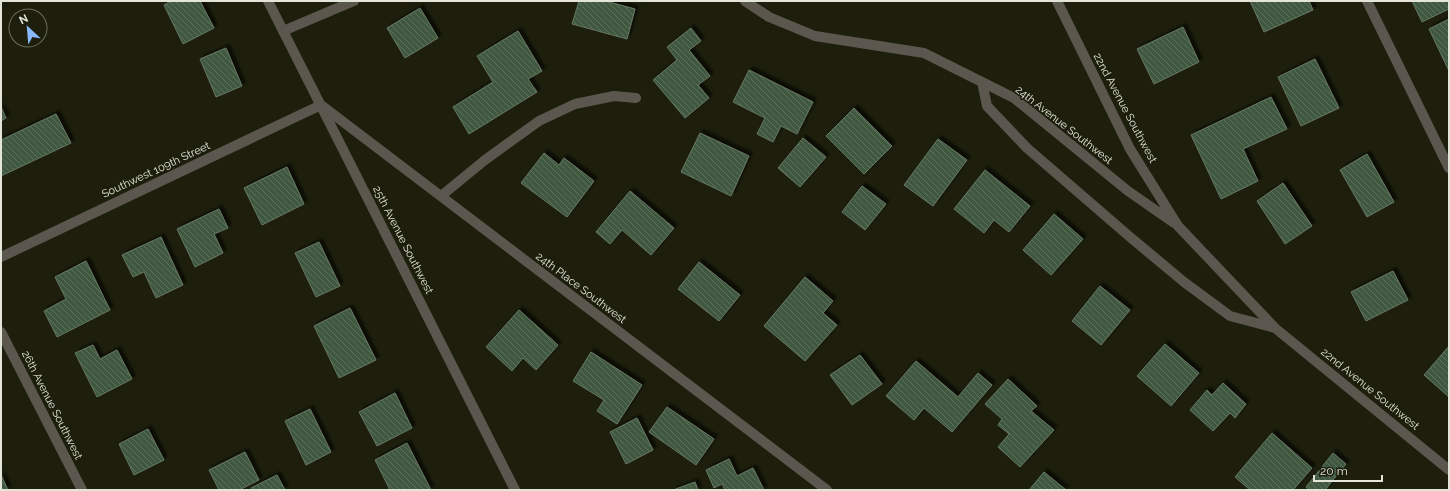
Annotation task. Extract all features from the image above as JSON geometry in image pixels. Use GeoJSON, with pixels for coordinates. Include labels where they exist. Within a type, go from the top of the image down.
{"type":"FeatureCollection","features":[{"type":"Feature","properties":{"kind":"street","name":"25th Avenue Southwest"},"geometry":{"type":"LineString","coordinates":[[268,1],[515,490]]}},
{"type":"Feature","properties":{"kind":"street"},"geometry":{"type":"LineString","coordinates":[[283,31],[354,1]]}},
{"type":"Feature","properties":{"kind":"street","name":"24th Avenue Southwest"},"geometry":{"type":"LineString","coordinates":[[746,1],[769,17],[814,36],[924,53],[1014,98],[1128,191],[1178,226]]}},
{"type":"Feature","properties":{"kind":"street"},"geometry":{"type":"LineString","coordinates":[[1367,1],[1449,168]]}},
{"type":"Feature","properties":{"kind":"street","name":"22nd Avenue Southwest"},"geometry":{"type":"LineString","coordinates":[[1058,2],[1130,149],[1178,226],[1275,328],[1449,470]]}},
{"type":"Feature","properties":{"kind":"street","name":"22nd Avenue Southwest"},"geometry":{"type":"LineString","coordinates":[[982,82],[987,106],[1027,148],[1130,237],[1184,282],[1230,316],[1275,328]]}},
{"type":"Feature","properties":{"kind":"street"},"geometry":{"type":"LineString","coordinates":[[441,196],[484,160],[539,121],[575,104],[614,96],[636,98]]}},
{"type":"Feature","properties":{"kind":"street","name":"24th Place Southwest"},"geometry":{"type":"LineString","coordinates":[[321,105],[827,490]]}},
{"type":"Feature","properties":{"kind":"street","name":"Southwest 109th Street"},"geometry":{"type":"LineString","coordinates":[[1,257],[321,105]]}},
{"type":"Feature","properties":{"kind":"street","name":"26th Avenue Southwest"},"geometry":{"type":"LineString","coordinates":[[1,332],[82,490]]}},
{"type":"Feature","properties":{"kind":"building"},"geometry":{"type":"Polygon","coordinates":[[[171,1],[200,1],[214,28],[183,44],[164,5],[171,1]]]}},
{"type":"Feature","properties":{"kind":"building"},"geometry":{"type":"Polygon","coordinates":[[[579,1],[605,1],[635,9],[627,39],[572,24],[579,1]]]}},
{"type":"Feature","properties":{"kind":"building"},"geometry":{"type":"Polygon","coordinates":[[[1250,1],[1309,1],[1313,10],[1264,32],[1250,1]]]}},
{"type":"Feature","properties":{"kind":"building"},"geometry":{"type":"Polygon","coordinates":[[[1412,1],[1449,1],[1449,9],[1422,22],[1412,1]]]}},
{"type":"Feature","properties":{"kind":"building"},"geometry":{"type":"Polygon","coordinates":[[[420,8],[438,38],[405,58],[387,28],[420,8]]]}},
{"type":"Feature","properties":{"kind":"building"},"geometry":{"type":"Polygon","coordinates":[[[1449,19],[1449,71],[1429,29],[1449,19]]]}},
{"type":"Feature","properties":{"kind":"building"},"geometry":{"type":"Polygon","coordinates":[[[1183,27],[1199,62],[1154,84],[1137,49],[1183,27]]]}},
{"type":"Feature","properties":{"kind":"building"},"geometry":{"type":"Polygon","coordinates":[[[691,28],[701,41],[689,50],[710,76],[698,85],[709,98],[685,118],[653,80],[677,60],[667,47],[691,28]]]}},
{"type":"Feature","properties":{"kind":"building"},"geometry":{"type":"Polygon","coordinates":[[[518,31],[542,71],[528,79],[537,92],[469,134],[453,107],[493,82],[477,56],[518,31]]]}},
{"type":"Feature","properties":{"kind":"building"},"geometry":{"type":"Polygon","coordinates":[[[226,48],[242,86],[216,97],[200,59],[226,48]]]}},
{"type":"Feature","properties":{"kind":"building"},"geometry":{"type":"Polygon","coordinates":[[[1315,59],[1339,108],[1301,126],[1278,77],[1315,59]]]}},
{"type":"Feature","properties":{"kind":"building"},"geometry":{"type":"Polygon","coordinates":[[[749,70],[813,102],[797,134],[781,126],[773,142],[757,134],[765,118],[733,102],[749,70]]]}},
{"type":"Feature","properties":{"kind":"building"},"geometry":{"type":"Polygon","coordinates":[[[1271,97],[1287,129],[1243,149],[1258,181],[1221,199],[1191,135],[1271,97]]]}},
{"type":"Feature","properties":{"kind":"building"},"geometry":{"type":"Polygon","coordinates":[[[1,107],[6,118],[1,121],[1,107]]]}},
{"type":"Feature","properties":{"kind":"building"},"geometry":{"type":"Polygon","coordinates":[[[854,108],[892,146],[864,174],[826,136],[854,108]]]}},
{"type":"Feature","properties":{"kind":"building"},"geometry":{"type":"Polygon","coordinates":[[[56,114],[71,143],[1,176],[1,140],[56,114]]]}},
{"type":"Feature","properties":{"kind":"building"},"geometry":{"type":"Polygon","coordinates":[[[700,133],[749,156],[731,196],[681,172],[700,133]]]}},
{"type":"Feature","properties":{"kind":"building"},"geometry":{"type":"Polygon","coordinates":[[[803,138],[826,157],[800,187],[778,168],[803,138]]]}},
{"type":"Feature","properties":{"kind":"building"},"geometry":{"type":"Polygon","coordinates":[[[938,139],[967,160],[933,206],[904,185],[938,139]]]}},
{"type":"Feature","properties":{"kind":"building"},"geometry":{"type":"Polygon","coordinates":[[[544,153],[559,165],[564,158],[594,181],[567,217],[521,183],[544,153]]]}},
{"type":"Feature","properties":{"kind":"building"},"geometry":{"type":"Polygon","coordinates":[[[1367,154],[1394,202],[1367,217],[1340,170],[1367,154]]]}},
{"type":"Feature","properties":{"kind":"building"},"geometry":{"type":"Polygon","coordinates":[[[287,167],[304,204],[262,225],[244,188],[287,167]]]}},
{"type":"Feature","properties":{"kind":"building"},"geometry":{"type":"Polygon","coordinates":[[[985,170],[1030,206],[1009,232],[994,220],[984,233],[954,209],[985,170]]]}},
{"type":"Feature","properties":{"kind":"building"},"geometry":{"type":"Polygon","coordinates":[[[1283,183],[1312,226],[1285,244],[1257,201],[1283,183]]]}},
{"type":"Feature","properties":{"kind":"building"},"geometry":{"type":"Polygon","coordinates":[[[862,186],[886,204],[865,230],[842,212],[862,186]]]}},
{"type":"Feature","properties":{"kind":"building"},"geometry":{"type":"Polygon","coordinates":[[[630,191],[674,228],[651,255],[622,230],[610,244],[596,232],[630,191]]]}},
{"type":"Feature","properties":{"kind":"building"},"geometry":{"type":"Polygon","coordinates":[[[219,209],[228,228],[214,234],[223,253],[195,267],[177,229],[219,209]]]}},
{"type":"Feature","properties":{"kind":"building"},"geometry":{"type":"Polygon","coordinates":[[[1054,214],[1083,239],[1051,275],[1023,250],[1054,214]]]}},
{"type":"Feature","properties":{"kind":"building"},"geometry":{"type":"Polygon","coordinates":[[[161,237],[183,285],[156,298],[144,272],[133,277],[122,255],[161,237]]]}},
{"type":"Feature","properties":{"kind":"building"},"geometry":{"type":"Polygon","coordinates":[[[319,242],[340,286],[316,297],[295,253],[319,242]]]}},
{"type":"Feature","properties":{"kind":"building"},"geometry":{"type":"Polygon","coordinates":[[[86,261],[110,310],[57,337],[44,311],[66,299],[55,277],[86,261]]]}},
{"type":"Feature","properties":{"kind":"building"},"geometry":{"type":"Polygon","coordinates":[[[699,262],[740,295],[719,321],[678,289],[699,262]]]}},
{"type":"Feature","properties":{"kind":"building"},"geometry":{"type":"Polygon","coordinates":[[[1393,271],[1408,300],[1366,321],[1351,292],[1393,271]]]}},
{"type":"Feature","properties":{"kind":"building"},"geometry":{"type":"Polygon","coordinates":[[[805,277],[833,301],[823,313],[837,325],[805,361],[764,326],[805,277]]]}},
{"type":"Feature","properties":{"kind":"building"},"geometry":{"type":"Polygon","coordinates":[[[1100,286],[1130,310],[1101,345],[1072,321],[1100,286]]]}},
{"type":"Feature","properties":{"kind":"building"},"geometry":{"type":"Polygon","coordinates":[[[350,308],[376,360],[339,378],[314,326],[350,308]]]}},
{"type":"Feature","properties":{"kind":"building"},"geometry":{"type":"Polygon","coordinates":[[[519,310],[558,345],[536,370],[523,358],[512,371],[486,347],[519,310]]]}},
{"type":"Feature","properties":{"kind":"building"},"geometry":{"type":"Polygon","coordinates":[[[1165,344],[1199,373],[1171,406],[1137,376],[1165,344]]]}},
{"type":"Feature","properties":{"kind":"building"},"geometry":{"type":"Polygon","coordinates":[[[93,345],[100,359],[117,350],[132,379],[97,397],[75,353],[93,345]]]}},
{"type":"Feature","properties":{"kind":"building"},"geometry":{"type":"Polygon","coordinates":[[[1449,346],[1449,397],[1424,375],[1449,346]]]}},
{"type":"Feature","properties":{"kind":"building"},"geometry":{"type":"Polygon","coordinates":[[[591,352],[642,385],[617,424],[597,411],[604,400],[573,381],[591,352]]]}},
{"type":"Feature","properties":{"kind":"building"},"geometry":{"type":"Polygon","coordinates":[[[860,355],[882,384],[852,405],[830,375],[860,355]]]}},
{"type":"Feature","properties":{"kind":"building"},"geometry":{"type":"Polygon","coordinates":[[[916,361],[958,397],[978,373],[992,385],[952,432],[924,408],[914,420],[886,396],[916,361]]]}},
{"type":"Feature","properties":{"kind":"building"},"geometry":{"type":"Polygon","coordinates":[[[1008,379],[1037,406],[1031,411],[1054,430],[1020,467],[998,447],[1009,434],[998,425],[1002,419],[985,404],[1008,379]]]}},
{"type":"Feature","properties":{"kind":"building"},"geometry":{"type":"Polygon","coordinates":[[[1223,383],[1246,404],[1235,418],[1230,413],[1213,431],[1190,410],[1207,390],[1212,395],[1223,383]]]}},
{"type":"Feature","properties":{"kind":"building"},"geometry":{"type":"Polygon","coordinates":[[[395,393],[412,428],[377,446],[359,412],[395,393]]]}},
{"type":"Feature","properties":{"kind":"building"},"geometry":{"type":"Polygon","coordinates":[[[667,407],[714,439],[696,465],[649,432],[667,407]]]}},
{"type":"Feature","properties":{"kind":"building"},"geometry":{"type":"Polygon","coordinates":[[[310,409],[331,452],[306,465],[285,421],[310,409]]]}},
{"type":"Feature","properties":{"kind":"building"},"geometry":{"type":"Polygon","coordinates":[[[637,418],[653,450],[626,464],[610,432],[637,418]]]}},
{"type":"Feature","properties":{"kind":"building"},"geometry":{"type":"Polygon","coordinates":[[[148,429],[164,460],[134,475],[119,444],[148,429]]]}},
{"type":"Feature","properties":{"kind":"building"},"geometry":{"type":"Polygon","coordinates":[[[1272,433],[1312,468],[1293,490],[1250,490],[1235,477],[1272,433]]]}},
{"type":"Feature","properties":{"kind":"building"},"geometry":{"type":"Polygon","coordinates":[[[407,443],[431,490],[390,490],[375,460],[407,443]]]}},
{"type":"Feature","properties":{"kind":"building"},"geometry":{"type":"Polygon","coordinates":[[[245,452],[259,480],[239,490],[219,490],[209,470],[245,452]]]}},
{"type":"Feature","properties":{"kind":"building"},"geometry":{"type":"Polygon","coordinates":[[[1333,453],[1346,464],[1325,490],[1309,490],[1306,487],[1333,453]]]}},
{"type":"Feature","properties":{"kind":"building"},"geometry":{"type":"Polygon","coordinates":[[[729,459],[737,476],[753,468],[764,490],[725,490],[722,484],[714,488],[706,470],[729,459]]]}},
{"type":"Feature","properties":{"kind":"building"},"geometry":{"type":"Polygon","coordinates":[[[1044,472],[1066,490],[1029,490],[1044,472]]]}},
{"type":"Feature","properties":{"kind":"building"},"geometry":{"type":"Polygon","coordinates":[[[1,475],[8,490],[1,490],[1,475]]]}},
{"type":"Feature","properties":{"kind":"building"},"geometry":{"type":"Polygon","coordinates":[[[277,475],[285,490],[252,490],[251,488],[277,475]]]}},
{"type":"Feature","properties":{"kind":"building"},"geometry":{"type":"Polygon","coordinates":[[[695,482],[698,490],[673,490],[695,482]]]}}]}
